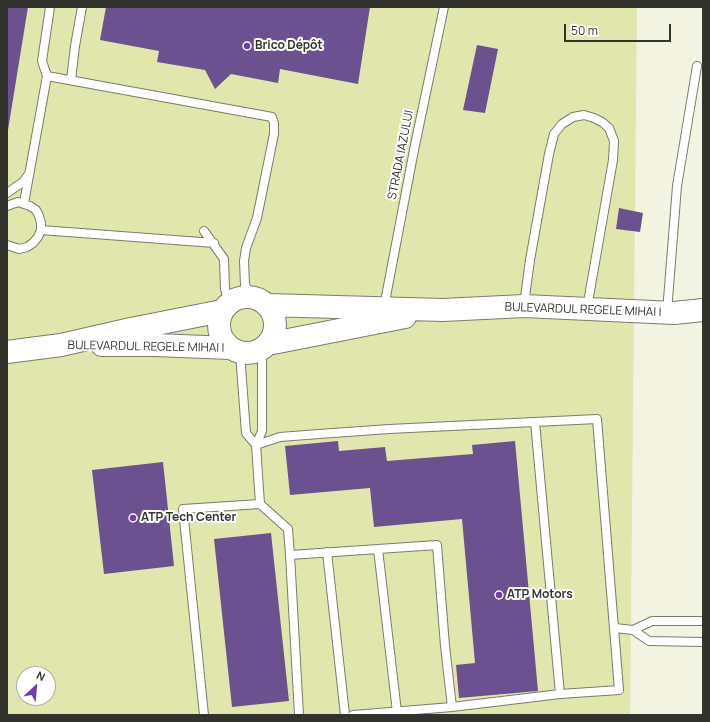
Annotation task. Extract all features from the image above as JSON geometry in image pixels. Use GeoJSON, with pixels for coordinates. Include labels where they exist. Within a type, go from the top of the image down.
{"type":"FeatureCollection","features":[{"type":"Feature","properties":{"kind":"main road"},"geometry":{"type":"LineString","coordinates":[[244,297],[259,301],[272,312],[275,320],[273,336],[265,346],[255,352],[247,354],[236,351],[225,343],[220,336],[219,319],[226,307],[236,299],[244,297]]}},
{"type":"Feature","properties":{"kind":"main road","name":"BULEVARDUL REGELE MIHAI I"},"geometry":{"type":"LineString","coordinates":[[259,301],[443,310],[524,306],[671,313],[703,310]]}},
{"type":"Feature","properties":{"kind":"main road","name":"BULEVARDUL REGELE MIHAI I"},"geometry":{"type":"LineString","coordinates":[[61,346],[226,307]]}},
{"type":"Feature","properties":{"kind":"main road","name":"BULEVARDUL REGELE MIHAI I"},"geometry":{"type":"LineString","coordinates":[[265,346],[443,310]]}},
{"type":"Feature","properties":{"kind":"main road","name":"BULEVARDUL REGELE MIHAI I"},"geometry":{"type":"LineString","coordinates":[[671,313],[703,324]]}},
{"type":"Feature","properties":{"kind":"main road","name":"BULEVARDUL REGELE MIHAI I"},"geometry":{"type":"LineString","coordinates":[[7,352],[61,346],[155,345],[236,351]]}},
{"type":"Feature","properties":{"kind":"lane"},"geometry":{"type":"LineString","coordinates":[[24,203],[47,76],[42,61],[50,7]]}},
{"type":"Feature","properties":{"kind":"lane"},"geometry":{"type":"LineString","coordinates":[[71,80],[82,7]]}},
{"type":"Feature","properties":{"kind":"lane","name":"STRADA IAZULUI"},"geometry":{"type":"LineString","coordinates":[[384,308],[444,7]]}},
{"type":"Feature","properties":{"kind":"lane"},"geometry":{"type":"LineString","coordinates":[[671,313],[677,186],[696,66]]}},
{"type":"Feature","properties":{"kind":"lane"},"geometry":{"type":"LineString","coordinates":[[47,76],[272,117],[274,123],[272,145],[257,218],[246,248],[244,261],[245,285],[259,301]]}},
{"type":"Feature","properties":{"kind":"lane"},"geometry":{"type":"LineString","coordinates":[[524,306],[531,252],[554,134],[562,124],[573,117],[584,115],[602,122],[609,128],[614,141],[613,160],[587,309]]}},
{"type":"Feature","properties":{"kind":"lane"},"geometry":{"type":"LineString","coordinates":[[7,193],[23,182],[31,171]]}},
{"type":"Feature","properties":{"kind":"lane"},"geometry":{"type":"LineString","coordinates":[[7,206],[18,202],[24,203],[36,210],[41,223],[41,230],[38,237],[27,247],[19,249],[7,245]]}},
{"type":"Feature","properties":{"kind":"lane"},"geometry":{"type":"LineString","coordinates":[[41,230],[214,243]]}},
{"type":"Feature","properties":{"kind":"lane"},"geometry":{"type":"LineString","coordinates":[[204,231],[224,259],[226,307]]}},
{"type":"Feature","properties":{"kind":"lane"},"geometry":{"type":"LineString","coordinates":[[265,346],[262,431],[256,445],[260,504],[288,529],[299,715]]}},
{"type":"Feature","properties":{"kind":"lane"},"geometry":{"type":"LineString","coordinates":[[236,351],[246,433],[256,445]]}},
{"type":"Feature","properties":{"kind":"lane"},"geometry":{"type":"LineString","coordinates":[[256,445],[280,437],[389,428],[597,418],[620,690],[560,694],[452,707],[353,715]]}},
{"type":"Feature","properties":{"kind":"lane"},"geometry":{"type":"LineString","coordinates":[[535,422],[560,694]]}},
{"type":"Feature","properties":{"kind":"lane"},"geometry":{"type":"LineString","coordinates":[[204,715],[183,509],[260,504]]}},
{"type":"Feature","properties":{"kind":"lane"},"geometry":{"type":"LineString","coordinates":[[290,555],[437,545],[445,646],[452,707]]}},
{"type":"Feature","properties":{"kind":"lane"},"geometry":{"type":"LineString","coordinates":[[378,548],[397,712]]}},
{"type":"Feature","properties":{"kind":"lane"},"geometry":{"type":"LineString","coordinates":[[327,552],[345,715]]}},
{"type":"Feature","properties":{"kind":"lane"},"geometry":{"type":"LineString","coordinates":[[633,630],[652,622],[703,621]]}},
{"type":"Feature","properties":{"kind":"lane"},"geometry":{"type":"LineString","coordinates":[[615,628],[633,630],[649,641],[703,642]]}},
{"type":"Feature","properties":{"kind":"green space"},"geometry":{"type":"Polygon","coordinates":[[[7,7],[637,7],[630,715],[7,715],[7,7]]]}},
{"type":"Feature","properties":{"kind":"building"},"geometry":{"type":"Polygon","coordinates":[[[7,7],[28,7],[8,130],[7,130],[7,7]]]}},
{"type":"Feature","properties":{"kind":"building","name":"Brico Dépôt"},"geometry":{"type":"Polygon","coordinates":[[[106,7],[370,7],[358,84],[280,69],[278,83],[231,74],[215,89],[205,70],[157,62],[159,51],[100,40],[106,7]]]}},
{"type":"Feature","properties":{"kind":"building"},"geometry":{"type":"Polygon","coordinates":[[[477,45],[498,49],[485,113],[463,110],[477,45]]]}},
{"type":"Feature","properties":{"kind":"building"},"geometry":{"type":"Polygon","coordinates":[[[619,208],[643,213],[640,232],[616,229],[619,208]]]}},
{"type":"Feature","properties":{"kind":"building","name":"ATP Motors"},"geometry":{"type":"Polygon","coordinates":[[[338,441],[339,451],[385,447],[387,461],[473,454],[472,445],[515,441],[538,691],[459,698],[456,665],[475,663],[462,519],[374,527],[370,488],[290,495],[285,446],[338,441]]]}},
{"type":"Feature","properties":{"kind":"building","name":"ATP Tech Center"},"geometry":{"type":"Polygon","coordinates":[[[163,462],[174,566],[104,574],[92,470],[163,462]]]}},
{"type":"Feature","properties":{"kind":"building"},"geometry":{"type":"Polygon","coordinates":[[[271,533],[289,701],[232,707],[214,539],[271,533]]]}},
{"type":"Feature","properties":{"kind":"place","name":"Brico Dépôt"},"geometry":{"type":"Point","coordinates":[247,46]}},
{"type":"Feature","properties":{"kind":"place","name":"ATP Tech Center"},"geometry":{"type":"Point","coordinates":[133,518]}},
{"type":"Feature","properties":{"kind":"place","name":"ATP Motors"},"geometry":{"type":"Point","coordinates":[499,595]}}]}
